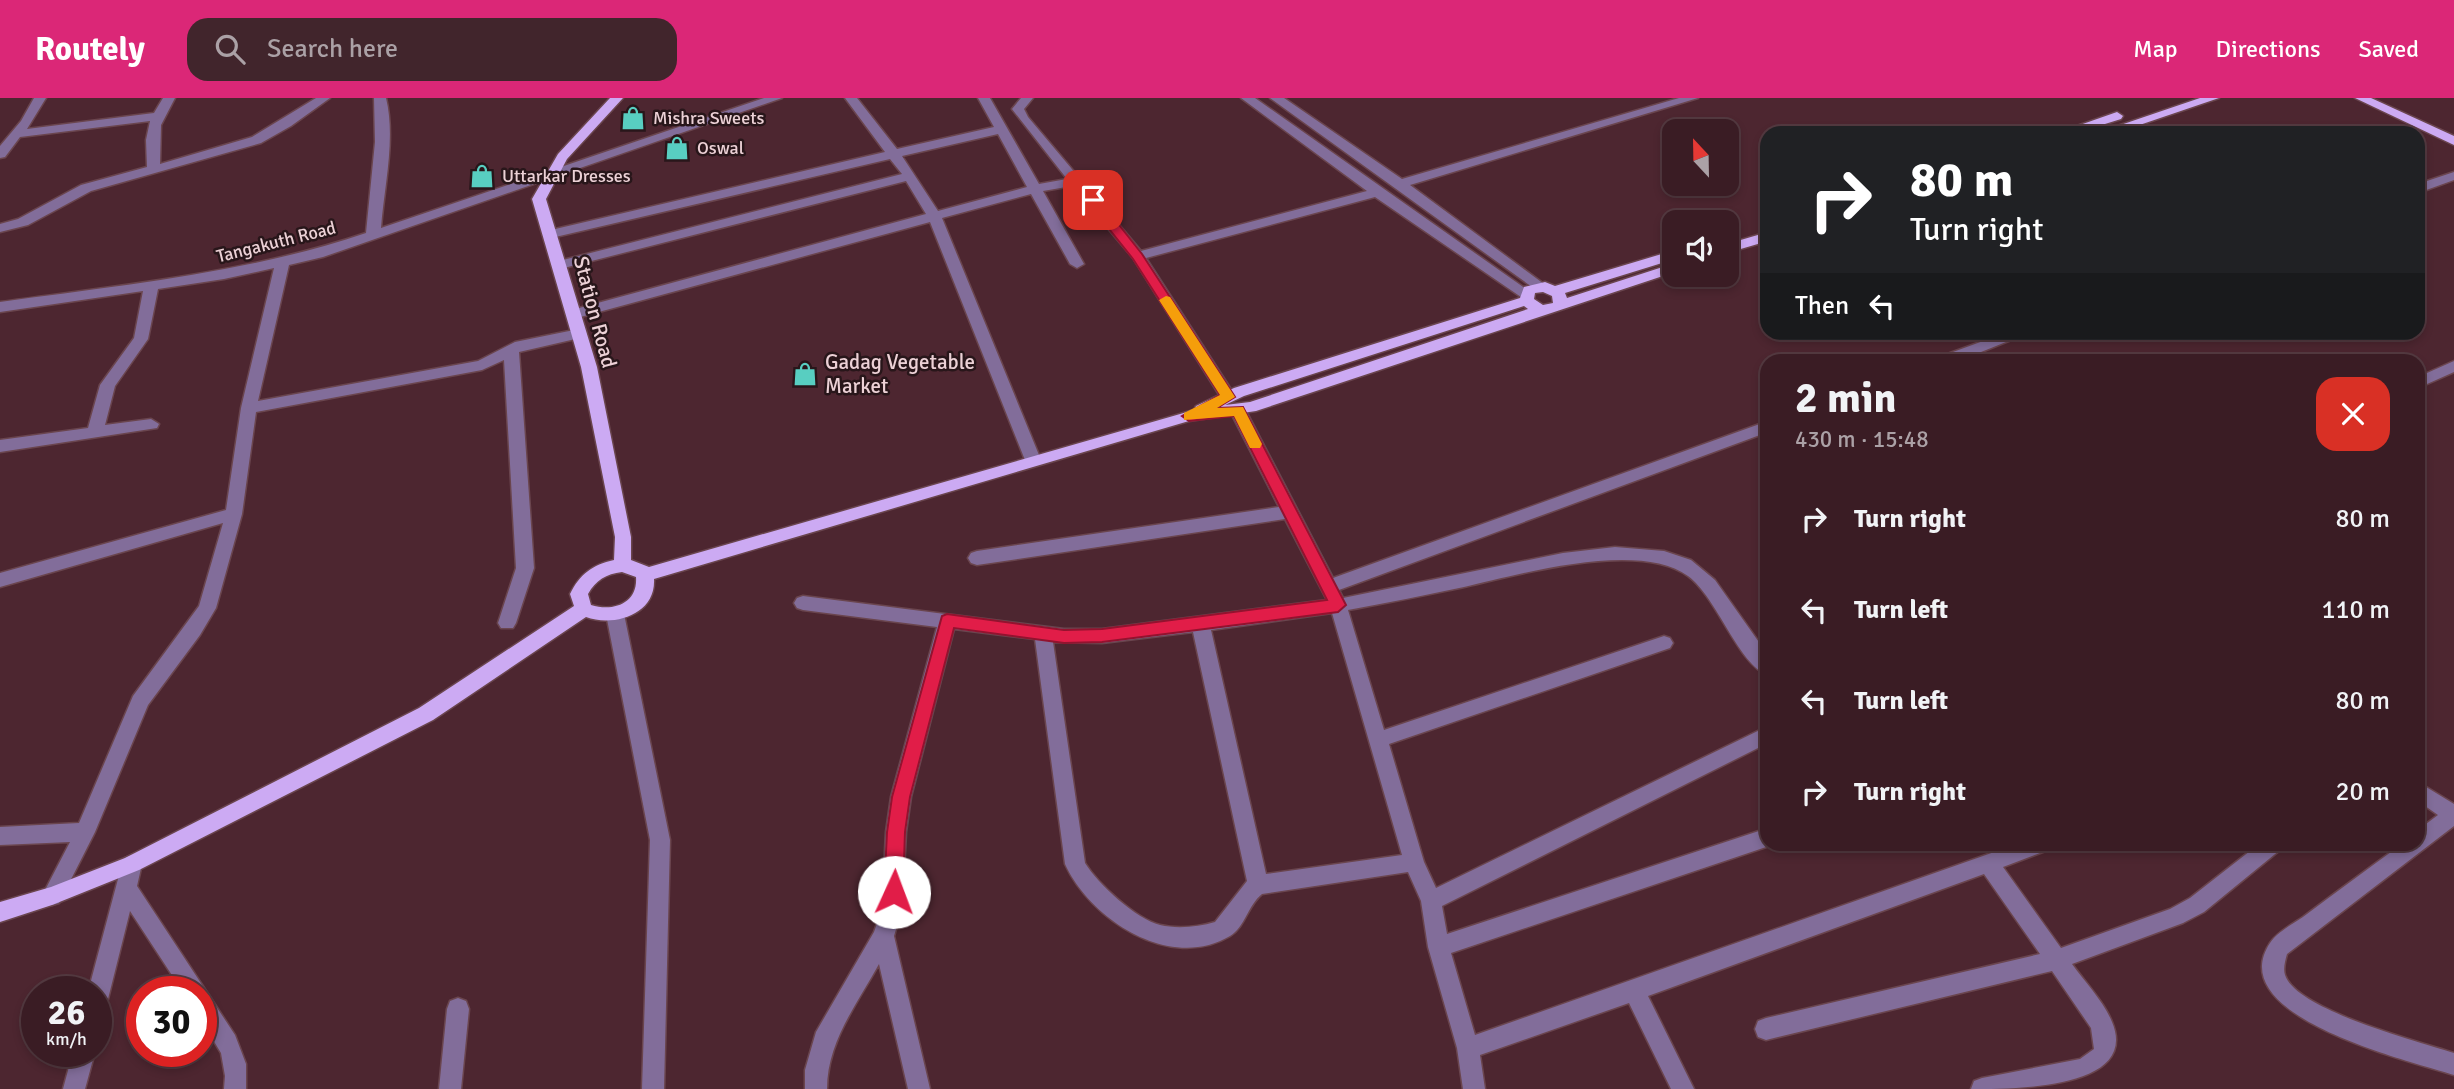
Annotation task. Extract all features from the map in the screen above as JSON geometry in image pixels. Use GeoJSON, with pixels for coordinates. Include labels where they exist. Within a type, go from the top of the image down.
{"type":"FeatureCollection","features":[{"type":"Feature","properties":{"kind":"main road","name":"Station Road"},"geometry":{"type":"LineString","coordinates":[[617,98],[574,139],[539,199],[589,368],[623,537],[622,565]]}},
{"type":"Feature","properties":{"kind":"main road"},"geometry":{"type":"LineString","coordinates":[[2085,126],[2173,98]]}},
{"type":"Feature","properties":{"kind":"main road"},"geometry":{"type":"LineString","coordinates":[[2125,126],[2213,98]]}},
{"type":"Feature","properties":{"kind":"main road"},"geometry":{"type":"LineString","coordinates":[[2361,98],[2422,126]]}},
{"type":"Feature","properties":{"kind":"main road"},"geometry":{"type":"LineString","coordinates":[[2387,98],[2454,129]]}},
{"type":"Feature","properties":{"kind":"main road"},"geometry":{"type":"LineString","coordinates":[[2425,128],[2454,141]]}},
{"type":"Feature","properties":{"kind":"main road"},"geometry":{"type":"LineString","coordinates":[[1739,234],[1760,228]]}},
{"type":"Feature","properties":{"kind":"main road"},"geometry":{"type":"LineString","coordinates":[[1739,245],[1760,239]]}},
{"type":"Feature","properties":{"kind":"main road"},"geometry":{"type":"LineString","coordinates":[[645,575],[1233,404],[1541,310],[1552,309],[1558,298],[1662,259]]}},
{"type":"Feature","properties":{"kind":"main road"},"geometry":{"type":"LineString","coordinates":[[1233,404],[1530,294],[1558,298],[1662,270]]}},
{"type":"Feature","properties":{"kind":"main road"},"geometry":{"type":"LineString","coordinates":[[1530,294],[1541,310]]}},
{"type":"Feature","properties":{"kind":"main road"},"geometry":{"type":"LineString","coordinates":[[622,565],[640,569],[645,575],[645,592],[638,602],[615,614],[592,614],[584,609],[579,594],[590,577],[611,566],[622,565]]}},
{"type":"Feature","properties":{"kind":"main road"},"geometry":{"type":"LineString","coordinates":[[0,912],[52,897],[132,864],[426,714],[584,609]]}},
{"type":"Feature","properties":{"kind":"street"},"geometry":{"type":"LineString","coordinates":[[0,154],[17,134],[40,98]]}},
{"type":"Feature","properties":{"kind":"street"},"geometry":{"type":"LineString","coordinates":[[154,171],[152,131],[157,116],[169,98]]}},
{"type":"Feature","properties":{"kind":"street"},"geometry":{"type":"LineString","coordinates":[[0,229],[21,224],[58,201],[89,187],[247,144],[275,130],[324,98]]}},
{"type":"Feature","properties":{"kind":"street"},"geometry":{"type":"LineString","coordinates":[[373,235],[384,123],[380,98]]}},
{"type":"Feature","properties":{"kind":"street","name":"Tangakuth Road"},"geometry":{"type":"LineString","coordinates":[[0,307],[282,264],[776,98]]}},
{"type":"Feature","properties":{"kind":"street"},"geometry":{"type":"LineString","coordinates":[[851,98],[910,176],[936,218],[1033,460]]}},
{"type":"Feature","properties":{"kind":"street"},"geometry":{"type":"LineString","coordinates":[[984,98],[1077,264]]}},
{"type":"Feature","properties":{"kind":"street"},"geometry":{"type":"LineString","coordinates":[[1027,98],[1018,109],[1023,118],[1138,256],[1233,404],[1338,605],[1414,862],[1431,901],[1438,947],[1468,1048],[1474,1089]]}},
{"type":"Feature","properties":{"kind":"street"},"geometry":{"type":"LineString","coordinates":[[1247,98],[1377,192],[1530,294]]}},
{"type":"Feature","properties":{"kind":"street"},"geometry":{"type":"LineString","coordinates":[[1276,98],[1399,184],[1530,294]]}},
{"type":"Feature","properties":{"kind":"street"},"geometry":{"type":"LineString","coordinates":[[1399,184],[1692,98]]}},
{"type":"Feature","properties":{"kind":"street"},"geometry":{"type":"LineString","coordinates":[[17,134],[157,116]]}},
{"type":"Feature","properties":{"kind":"street"},"geometry":{"type":"LineString","coordinates":[[551,234],[1001,129]]}},
{"type":"Feature","properties":{"kind":"street"},"geometry":{"type":"LineString","coordinates":[[560,265],[910,176]]}},
{"type":"Feature","properties":{"kind":"street"},"geometry":{"type":"LineString","coordinates":[[2425,186],[2454,176]]}},
{"type":"Feature","properties":{"kind":"street"},"geometry":{"type":"LineString","coordinates":[[573,314],[936,218],[1035,189],[1077,181]]}},
{"type":"Feature","properties":{"kind":"street"},"geometry":{"type":"LineString","coordinates":[[1138,256],[1377,192]]}},
{"type":"Feature","properties":{"kind":"street"},"geometry":{"type":"LineString","coordinates":[[52,897],[85,832],[139,701],[207,608],[234,514],[249,408],[282,264]]}},
{"type":"Feature","properties":{"kind":"street"},"geometry":{"type":"LineString","coordinates":[[95,432],[108,385],[141,339],[151,286]]}},
{"type":"Feature","properties":{"kind":"street"},"geometry":{"type":"LineString","coordinates":[[249,408],[482,365],[503,356],[511,349],[579,334]]}},
{"type":"Feature","properties":{"kind":"street"},"geometry":{"type":"LineString","coordinates":[[1964,354],[2002,340]]}},
{"type":"Feature","properties":{"kind":"street"},"geometry":{"type":"LineString","coordinates":[[507,623],[525,568],[511,349]]}},
{"type":"Feature","properties":{"kind":"street"},"geometry":{"type":"LineString","coordinates":[[2425,380],[2454,366]]}},
{"type":"Feature","properties":{"kind":"street"},"geometry":{"type":"LineString","coordinates":[[0,446],[151,424]]}},
{"type":"Feature","properties":{"kind":"street"},"geometry":{"type":"LineString","coordinates":[[1327,587],[1760,429]]}},
{"type":"Feature","properties":{"kind":"street"},"geometry":{"type":"LineString","coordinates":[[978,558],[1290,512]]}},
{"type":"Feature","properties":{"kind":"street"},"geometry":{"type":"LineString","coordinates":[[0,580],[234,514]]}},
{"type":"Feature","properties":{"kind":"street"},"geometry":{"type":"LineString","coordinates":[[803,603],[1044,634],[1102,636],[1338,605],[1564,560],[1602,555],[1664,559],[1686,566],[1711,588],[1752,652],[1760,660]]}},
{"type":"Feature","properties":{"kind":"street"},"geometry":{"type":"LineString","coordinates":[[615,614],[660,840],[653,1089]]}},
{"type":"Feature","properties":{"kind":"street"},"geometry":{"type":"LineString","coordinates":[[816,1089],[816,1070],[824,1040],[883,936],[892,909],[896,832],[901,797],[947,621]]}},
{"type":"Feature","properties":{"kind":"street"},"geometry":{"type":"LineString","coordinates":[[1200,623],[1258,885]]}},
{"type":"Feature","properties":{"kind":"street"},"geometry":{"type":"LineString","coordinates":[[1044,634],[1075,864],[1082,879],[1145,932],[1174,938],[1210,933],[1224,928],[1232,919],[1246,892],[1258,885],[1414,862]]}},
{"type":"Feature","properties":{"kind":"street"},"geometry":{"type":"LineString","coordinates":[[1378,740],[1664,643]]}},
{"type":"Feature","properties":{"kind":"street"},"geometry":{"type":"LineString","coordinates":[[1431,901],[1760,738]]}},
{"type":"Feature","properties":{"kind":"street"},"geometry":{"type":"LineString","coordinates":[[2425,795],[2454,815],[2425,838]]}},
{"type":"Feature","properties":{"kind":"street"},"geometry":{"type":"LineString","coordinates":[[0,836],[85,832]]}},
{"type":"Feature","properties":{"kind":"street"},"geometry":{"type":"LineString","coordinates":[[1438,947],[1760,840]]}},
{"type":"Feature","properties":{"kind":"street"},"geometry":{"type":"LineString","coordinates":[[1468,1048],[2023,851]]}},
{"type":"Feature","properties":{"kind":"street"},"geometry":{"type":"LineString","coordinates":[[1766,1029],[2056,960],[2176,916],[2197,905],[2264,851]]}},
{"type":"Feature","properties":{"kind":"street"},"geometry":{"type":"LineString","coordinates":[[2407,851],[2278,948],[2273,967],[2278,986],[2304,1008],[2339,1027],[2454,1064]]}},
{"type":"Feature","properties":{"kind":"street"},"geometry":{"type":"LineString","coordinates":[[103,976],[132,864]]}},
{"type":"Feature","properties":{"kind":"street"},"geometry":{"type":"LineString","coordinates":[[1982,1089],[2082,1070],[2097,1063],[2105,1054],[2106,1040],[2101,1023],[1989,864]]}},
{"type":"Feature","properties":{"kind":"street"},"geometry":{"type":"LineString","coordinates":[[126,887],[184,976]]}},
{"type":"Feature","properties":{"kind":"street"},"geometry":{"type":"LineString","coordinates":[[883,936],[919,1089]]}},
{"type":"Feature","properties":{"kind":"street"},"geometry":{"type":"LineString","coordinates":[[1634,991],[1683,1089]]}},
{"type":"Feature","properties":{"kind":"street"},"geometry":{"type":"LineString","coordinates":[[450,1089],[458,1009]]}},
{"type":"Feature","properties":{"kind":"street"},"geometry":{"type":"LineString","coordinates":[[217,1025],[230,1044],[237,1063],[235,1089]]}},
{"type":"Feature","properties":{"kind":"street"},"geometry":{"type":"LineString","coordinates":[[74,1089],[80,1067]]}},
{"type":"Feature","properties":{"kind":"slow traffic"},"geometry":{"type":"LineString","coordinates":[[1166,300],[1228,397],[1189,416],[1238,411],[1255,444]]}},
{"type":"Feature","properties":{"kind":"place","name":"Mishra Sweets"},"geometry":{"type":"Point","coordinates":[633,118]}},
{"type":"Feature","properties":{"kind":"place","name":"Oswal"},"geometry":{"type":"Point","coordinates":[677,148]}},
{"type":"Feature","properties":{"kind":"place","name":"Uttarkar Dresses"},"geometry":{"type":"Point","coordinates":[482,176]}},
{"type":"Feature","properties":{"kind":"place","name":"Gadag Vegetable Market"},"geometry":{"type":"Point","coordinates":[805,374]}},
{"type":"Feature","properties":{"kind":"route"},"geometry":{"type":"LineString","coordinates":[[894,892],[896,832],[901,797],[947,621],[1064,636],[1102,636],[1338,605],[1238,411],[1189,416],[1228,397],[1138,256],[1093,200]]}}]}
